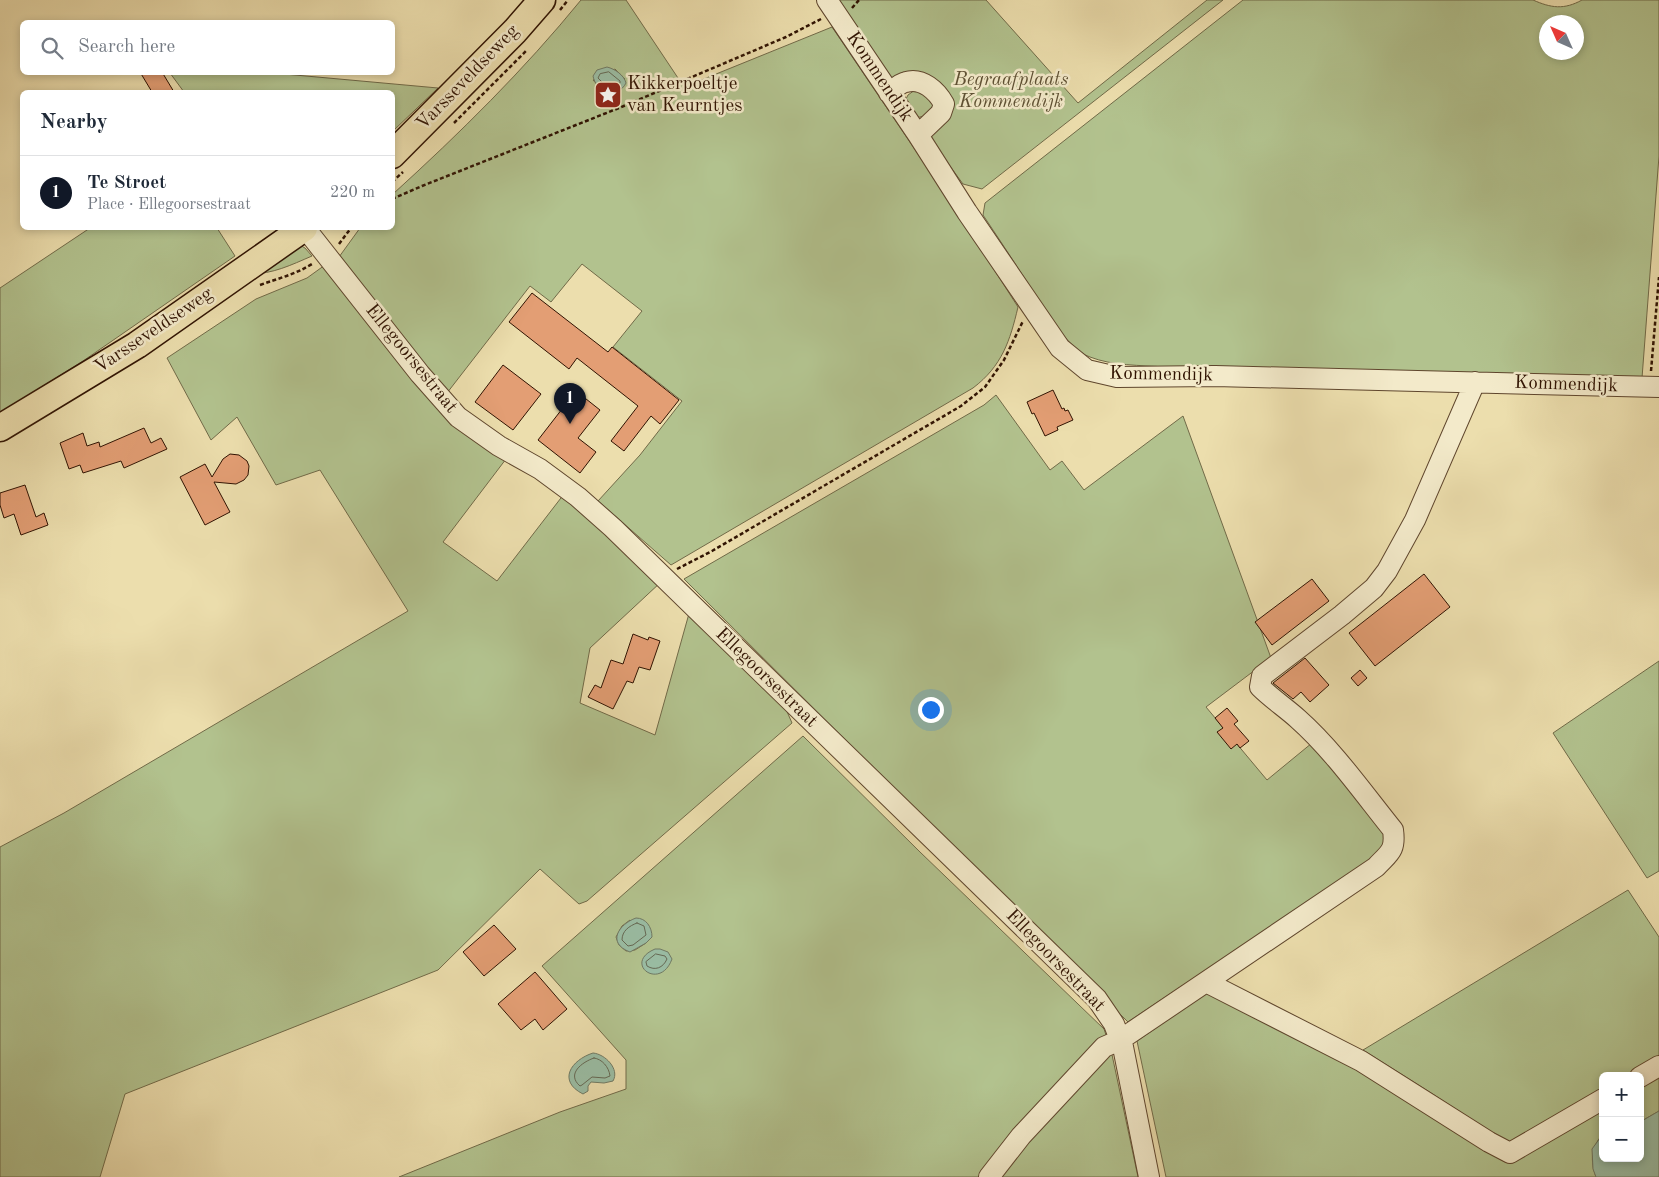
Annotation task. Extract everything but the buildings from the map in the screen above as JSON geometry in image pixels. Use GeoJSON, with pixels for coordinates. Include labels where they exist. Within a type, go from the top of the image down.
{"type":"FeatureCollection","features":[{"type":"Feature","properties":{"kind":"main road","name":"Varsseveldseweg"},"geometry":{"type":"LineString","coordinates":[[395,152],[515,31],[542,0]]}},
{"type":"Feature","properties":{"kind":"main road","name":"Varsseveldseweg"},"geometry":{"type":"LineString","coordinates":[[0,428],[137,345],[302,230]]}},
{"type":"Feature","properties":{"kind":"street","name":"Kommendijk"},"geometry":{"type":"LineString","coordinates":[[831,6],[918,135],[967,212],[1060,348],[1087,370],[1117,377],[1215,376],[1654,387]]}},
{"type":"Feature","properties":{"kind":"street"},"geometry":{"type":"LineString","coordinates":[[889,93],[905,82],[922,82],[939,95],[944,104],[941,113],[918,135]]}},
{"type":"Feature","properties":{"kind":"street","name":"Ellegoorsestraat"},"geometry":{"type":"LineString","coordinates":[[307,230],[420,374],[458,418],[499,446],[540,469],[578,497],[613,528],[1097,999],[1114,1024],[1120,1040],[1149,1177]]}},
{"type":"Feature","properties":{"kind":"street"},"geometry":{"type":"LineString","coordinates":[[989,1177],[1021,1136],[1095,1054],[1104,1047],[1120,1040],[1376,867],[1393,849],[1393,830],[1328,751],[1299,720],[1274,701],[1260,687],[1262,676],[1374,588],[1387,570],[1414,520],[1475,382]]}},
{"type":"Feature","properties":{"kind":"street"},"geometry":{"type":"LineString","coordinates":[[1206,982],[1361,1061],[1489,1142],[1510,1153],[1599,1101]]}},
{"type":"Feature","properties":{"kind":"street"},"geometry":{"type":"LineString","coordinates":[[1644,1075],[1659,1066]]}},
{"type":"Feature","properties":{"kind":"path"},"geometry":{"type":"LineString","coordinates":[[395,198],[620,108],[786,37],[831,6]]}},
{"type":"Feature","properties":{"kind":"path"},"geometry":{"type":"LineString","coordinates":[[1654,387],[1659,277]]}},
{"type":"Feature","properties":{"kind":"path"},"geometry":{"type":"LineString","coordinates":[[662,576],[712,551],[961,406],[985,387],[1004,360],[1030,304]]}},
{"type":"Feature","properties":{"kind":"green space"},"geometry":{"type":"Polygon","coordinates":[[[581,0],[626,0],[684,87],[832,27],[956,210],[1018,307],[1008,342],[998,362],[983,380],[973,388],[671,565],[598,501],[640,455],[682,401],[613,347],[642,311],[582,264],[551,302],[530,286],[447,393],[339,257],[359,230],[395,230],[395,192],[443,148],[537,51],[581,0]],[[615,69],[593,80],[603,91],[625,79],[615,69]]]}},
{"type":"Feature","properties":{"kind":"green space","name":"Begraafplaats Kommendijk"},"geometry":{"type":"Polygon","coordinates":[[[838,0],[986,0],[1078,103],[1207,0],[1223,0],[982,189],[963,184],[928,136],[947,97],[891,79],[838,0]]]}},
{"type":"Feature","properties":{"kind":"green space"},"geometry":{"type":"Polygon","coordinates":[[[1243,0],[1533,0],[1546,5],[1563,7],[1582,0],[1659,0],[1659,156],[1642,378],[1165,367],[1127,365],[1099,360],[1081,352],[1054,323],[983,215],[985,203],[1243,0]]]}},
{"type":"Feature","properties":{"kind":"green space"},"geometry":{"type":"Polygon","coordinates":[[[171,75],[295,75],[438,88],[395,129],[395,90],[183,90],[171,75]]]}},
{"type":"Feature","properties":{"kind":"green space"},"geometry":{"type":"Polygon","coordinates":[[[915,90],[919,90],[933,103],[930,112],[916,117],[905,101],[908,95],[915,90]]]}},
{"type":"Feature","properties":{"kind":"green space"},"geometry":{"type":"Polygon","coordinates":[[[87,230],[218,230],[235,256],[83,361],[0,413],[0,288],[87,230]]]}},
{"type":"Feature","properties":{"kind":"green space"},"geometry":{"type":"Polygon","coordinates":[[[298,244],[305,248],[312,256],[274,271],[250,274],[298,244]]]}},
{"type":"Feature","properties":{"kind":"green space"},"geometry":{"type":"Polygon","coordinates":[[[325,265],[506,459],[443,542],[497,581],[564,494],[661,582],[590,648],[580,703],[655,735],[690,610],[785,707],[792,723],[587,901],[579,904],[540,869],[438,970],[125,1094],[100,1177],[0,1177],[0,847],[64,813],[408,611],[320,470],[276,485],[237,417],[211,440],[167,358],[256,299],[307,278],[325,265]]]}},
{"type":"Feature","properties":{"kind":"green space"},"geometry":{"type":"Polygon","coordinates":[[[996,395],[1050,470],[1062,461],[1084,490],[1183,416],[1271,658],[1206,707],[1267,780],[1312,743],[1387,837],[1379,854],[1128,1022],[684,579],[984,405],[996,395]]]}},
{"type":"Feature","properties":{"kind":"green space"},"geometry":{"type":"Polygon","coordinates":[[[1659,661],[1659,871],[1647,878],[1553,733],[1659,661]]]}},
{"type":"Feature","properties":{"kind":"green space"},"geometry":{"type":"Polygon","coordinates":[[[803,736],[920,852],[1104,1029],[1111,1050],[1138,1177],[399,1177],[560,1112],[626,1089],[626,1060],[542,966],[803,736]],[[630,920],[622,926],[616,937],[619,945],[626,951],[635,950],[646,943],[630,920]]]}},
{"type":"Feature","properties":{"kind":"green space"},"geometry":{"type":"Polygon","coordinates":[[[1628,890],[1659,937],[1659,1058],[1635,1072],[1599,1072],[1599,1093],[1511,1145],[1363,1050],[1628,890]]]}},
{"type":"Feature","properties":{"kind":"green space"},"geometry":{"type":"Polygon","coordinates":[[[1207,993],[1352,1064],[1508,1162],[1599,1111],[1599,1139],[1594,1149],[1592,1160],[1596,1177],[1166,1177],[1137,1041],[1207,993]]]}},
{"type":"Feature","properties":{"kind":"green space"},"geometry":{"type":"Polygon","coordinates":[[[1659,1077],[1659,1111],[1644,1120],[1644,1117],[1644,1086],[1659,1077]]]}},
{"type":"Feature","properties":{"kind":"water"},"geometry":{"type":"Polygon","coordinates":[[[607,67],[619,73],[625,80],[626,83],[618,91],[608,91],[598,86],[595,82],[593,76],[597,70],[607,67]]]}},
{"type":"Feature","properties":{"kind":"water"},"geometry":{"type":"Polygon","coordinates":[[[636,918],[640,918],[648,924],[652,937],[646,943],[630,952],[618,944],[617,939],[620,929],[636,918]]]}},
{"type":"Feature","properties":{"kind":"water"},"geometry":{"type":"Polygon","coordinates":[[[655,949],[668,952],[672,959],[666,969],[660,973],[653,974],[647,972],[643,967],[642,961],[646,955],[655,949]]]}},
{"type":"Feature","properties":{"kind":"water"},"geometry":{"type":"Polygon","coordinates":[[[593,1053],[602,1056],[610,1063],[615,1076],[613,1081],[604,1083],[591,1082],[588,1086],[588,1091],[583,1094],[570,1083],[570,1071],[578,1061],[593,1053]]]}},
{"type":"Feature","properties":{"kind":"water"},"geometry":{"type":"Polygon","coordinates":[[[1659,1111],[1659,1177],[1596,1177],[1593,1169],[1592,1149],[1599,1139],[1599,1162],[1644,1162],[1644,1120],[1659,1111]]]}},
{"type":"Feature","properties":{"kind":"place","name":"Kikkerpoeltje van Keurntjes"},"geometry":{"type":"Point","coordinates":[608,95]}},
{"type":"Feature","properties":{"kind":"place","name":"Te Stroet"},"geometry":{"type":"Point","coordinates":[570,424]}}]}
